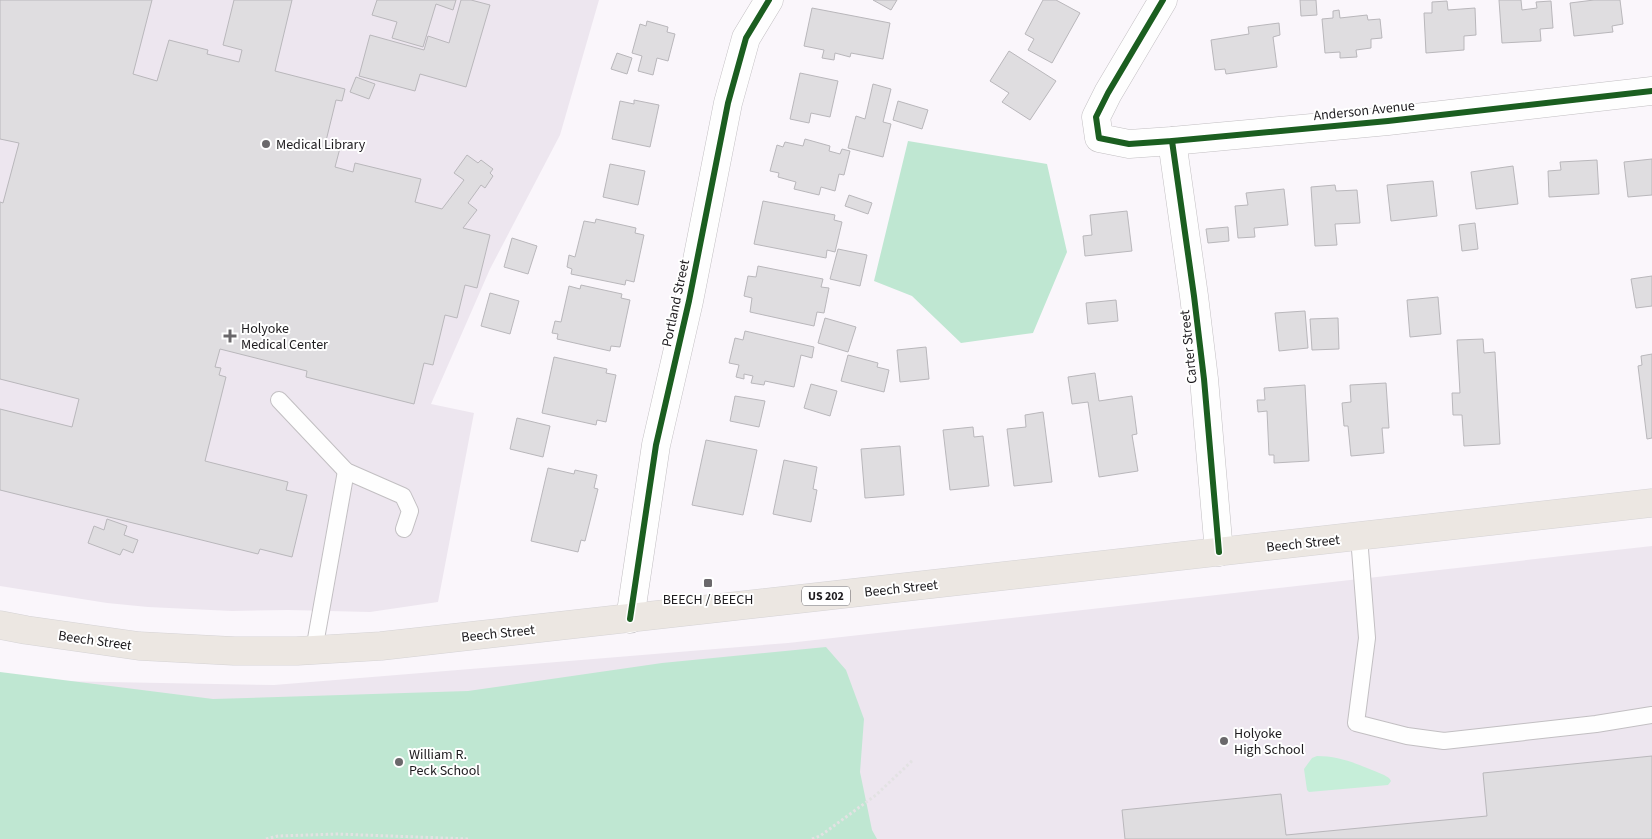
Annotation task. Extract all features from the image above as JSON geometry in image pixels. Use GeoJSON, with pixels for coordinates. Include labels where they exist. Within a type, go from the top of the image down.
{"type":"FeatureCollection","features":[{"type":"Feature","properties":{"kind":"main road","name":"Beech Street"},"geometry":{"type":"LineString","coordinates":[[0,625],[139,646],[234,651],[314,650],[381,646],[1652,503]]}},
{"type":"Feature","properties":{"kind":"street","name":"Portland Street"},"geometry":{"type":"LineString","coordinates":[[630,619],[656,445],[689,301],[728,102],[746,38],[769,0]]}},
{"type":"Feature","properties":{"kind":"street","name":"Anderson Avenue"},"geometry":{"type":"LineString","coordinates":[[1163,0],[1108,93],[1096,117],[1099,138],[1130,144],[1172,141],[1388,121],[1652,91]]}},
{"type":"Feature","properties":{"kind":"street","name":"Carter Street"},"geometry":{"type":"LineString","coordinates":[[1172,141],[1202,361],[1219,552]]}},
{"type":"Feature","properties":{"kind":"lane"},"geometry":{"type":"LineString","coordinates":[[278,400],[346,471],[403,496],[410,511],[404,529]]}},
{"type":"Feature","properties":{"kind":"lane"},"geometry":{"type":"LineString","coordinates":[[314,650],[346,471]]}},
{"type":"Feature","properties":{"kind":"lane"},"geometry":{"type":"LineString","coordinates":[[1359,537],[1367,638],[1356,723],[1408,736],[1444,741],[1596,724],[1652,715]]}},
{"type":"Feature","properties":{"kind":"path"},"geometry":{"type":"LineString","coordinates":[[812,839],[820,836],[876,795],[913,760]]}},
{"type":"Feature","properties":{"kind":"path"},"geometry":{"type":"LineString","coordinates":[[266,839],[278,836],[337,834],[470,839]]}},
{"type":"Feature","properties":{"kind":"shaded area","name":"Holyoke Medical Center"},"geometry":{"type":"Polygon","coordinates":[[[0,0],[599,0],[560,135],[490,269],[431,404],[474,413],[438,602],[370,612],[232,611],[107,603],[0,586],[0,0]]]}},
{"type":"Feature","properties":{"kind":"shaded area","name":"Holyoke High School"},"geometry":{"type":"Polygon","coordinates":[[[1652,546],[1652,839],[0,839],[0,680],[274,685],[788,643],[1652,546]]]}},
{"type":"Feature","properties":{"kind":"green space"},"geometry":{"type":"Polygon","coordinates":[[[908,141],[1047,164],[1067,252],[1033,333],[961,343],[912,296],[874,281],[908,141]]]}},
{"type":"Feature","properties":{"kind":"green space","name":"William R. Peck School"},"geometry":{"type":"Polygon","coordinates":[[[826,647],[846,670],[864,719],[860,772],[872,830],[877,839],[0,839],[0,672],[213,699],[468,691],[662,663],[826,647]]]}},
{"type":"Feature","properties":{"kind":"green space"},"geometry":{"type":"Polygon","coordinates":[[[1326,756],[1352,762],[1384,775],[1391,781],[1388,785],[1309,792],[1307,790],[1304,769],[1312,758],[1326,756]]]}},
{"type":"Feature","properties":{"kind":"building"},"geometry":{"type":"Polygon","coordinates":[[[0,0],[152,0],[133,74],[157,81],[169,40],[208,50],[207,54],[239,62],[242,50],[223,45],[234,0],[292,0],[275,71],[345,89],[342,101],[336,100],[325,145],[340,148],[335,167],[353,172],[355,163],[421,179],[415,202],[442,209],[464,180],[454,173],[467,155],[478,163],[481,160],[493,169],[490,173],[493,176],[485,188],[481,185],[468,203],[477,210],[463,228],[490,235],[477,288],[465,285],[457,318],[445,315],[433,365],[424,363],[414,404],[306,377],[307,371],[220,349],[215,367],[221,368],[219,375],[226,377],[205,461],[288,482],[286,490],[307,495],[292,557],[260,549],[258,554],[0,490],[0,409],[72,427],[79,399],[0,379],[0,202],[3,203],[19,143],[0,139],[0,0]]]}},
{"type":"Feature","properties":{"kind":"building"},"geometry":{"type":"Polygon","coordinates":[[[377,0],[456,0],[453,10],[436,4],[423,47],[392,38],[397,22],[372,15],[377,0]]]}},
{"type":"Feature","properties":{"kind":"building"},"geometry":{"type":"Polygon","coordinates":[[[461,0],[471,0],[490,5],[466,87],[420,74],[415,91],[359,76],[370,35],[424,50],[428,36],[449,43],[461,0]]]}},
{"type":"Feature","properties":{"kind":"building"},"geometry":{"type":"Polygon","coordinates":[[[873,0],[897,0],[891,10],[873,0]]]}},
{"type":"Feature","properties":{"kind":"building"},"geometry":{"type":"Polygon","coordinates":[[[1043,0],[1056,0],[1080,13],[1052,63],[1028,50],[1034,39],[1025,34],[1043,0]]]}},
{"type":"Feature","properties":{"kind":"building"},"geometry":{"type":"Polygon","coordinates":[[[1300,0],[1316,0],[1317,15],[1301,16],[1300,0]]]}},
{"type":"Feature","properties":{"kind":"building"},"geometry":{"type":"Polygon","coordinates":[[[1499,0],[1521,0],[1522,10],[1537,8],[1536,2],[1551,1],[1553,28],[1540,29],[1541,41],[1502,43],[1499,0]]]}},
{"type":"Feature","properties":{"kind":"building"},"geometry":{"type":"Polygon","coordinates":[[[1594,0],[1620,0],[1623,24],[1612,26],[1613,32],[1574,36],[1570,3],[1594,0]]]}},
{"type":"Feature","properties":{"kind":"building"},"geometry":{"type":"Polygon","coordinates":[[[1447,1],[1448,10],[1475,8],[1476,35],[1464,36],[1464,50],[1426,53],[1424,13],[1432,13],[1432,2],[1447,1]]]}},
{"type":"Feature","properties":{"kind":"building"},"geometry":{"type":"Polygon","coordinates":[[[812,8],[890,23],[883,59],[851,53],[850,57],[835,53],[834,60],[822,58],[824,50],[804,46],[812,8]]]}},
{"type":"Feature","properties":{"kind":"building"},"geometry":{"type":"Polygon","coordinates":[[[1339,10],[1340,18],[1367,15],[1368,20],[1380,19],[1382,38],[1371,39],[1371,48],[1356,50],[1357,57],[1340,58],[1340,52],[1325,53],[1322,19],[1333,18],[1333,11],[1339,10]]]}},
{"type":"Feature","properties":{"kind":"building"},"geometry":{"type":"Polygon","coordinates":[[[647,21],[668,27],[667,32],[675,34],[668,61],[657,58],[653,75],[638,71],[642,56],[632,53],[640,24],[646,26],[647,21]]]}},
{"type":"Feature","properties":{"kind":"building"},"geometry":{"type":"Polygon","coordinates":[[[1279,23],[1280,35],[1273,37],[1277,67],[1226,74],[1225,69],[1215,70],[1211,40],[1249,34],[1248,27],[1279,23]]]}},
{"type":"Feature","properties":{"kind":"building"},"geometry":{"type":"Polygon","coordinates":[[[1009,51],[1056,81],[1030,120],[1002,102],[1009,93],[990,81],[1009,51]]]}},
{"type":"Feature","properties":{"kind":"building"},"geometry":{"type":"Polygon","coordinates":[[[617,53],[632,58],[627,74],[611,69],[617,53]]]}},
{"type":"Feature","properties":{"kind":"building"},"geometry":{"type":"Polygon","coordinates":[[[800,73],[838,81],[830,117],[811,113],[809,123],[790,119],[800,73]]]}},
{"type":"Feature","properties":{"kind":"building"},"geometry":{"type":"Polygon","coordinates":[[[356,77],[375,84],[369,99],[350,92],[356,77]]]}},
{"type":"Feature","properties":{"kind":"building"},"geometry":{"type":"Polygon","coordinates":[[[873,84],[891,89],[883,122],[891,124],[883,157],[848,148],[856,116],[865,119],[873,84]]]}},
{"type":"Feature","properties":{"kind":"building"},"geometry":{"type":"Polygon","coordinates":[[[634,100],[659,105],[650,147],[612,139],[620,101],[634,104],[634,100]]]}},
{"type":"Feature","properties":{"kind":"building"},"geometry":{"type":"Polygon","coordinates":[[[898,101],[928,110],[922,129],[893,120],[898,101]]]}},
{"type":"Feature","properties":{"kind":"building"},"geometry":{"type":"Polygon","coordinates":[[[805,139],[830,146],[829,151],[840,154],[842,149],[850,151],[844,175],[839,174],[835,191],[821,187],[819,195],[794,189],[796,182],[778,177],[779,173],[770,171],[777,145],[783,147],[785,142],[803,146],[805,139]]]}},
{"type":"Feature","properties":{"kind":"building"},"geometry":{"type":"Polygon","coordinates":[[[1652,159],[1652,195],[1628,197],[1624,162],[1652,159]]]}},
{"type":"Feature","properties":{"kind":"building"},"geometry":{"type":"Polygon","coordinates":[[[1597,160],[1599,194],[1549,197],[1548,171],[1561,170],[1560,162],[1597,160]]]}},
{"type":"Feature","properties":{"kind":"building"},"geometry":{"type":"Polygon","coordinates":[[[610,164],[645,171],[638,205],[603,197],[610,164]]]}},
{"type":"Feature","properties":{"kind":"building"},"geometry":{"type":"Polygon","coordinates":[[[1513,166],[1518,204],[1476,209],[1471,172],[1513,166]]]}},
{"type":"Feature","properties":{"kind":"building"},"geometry":{"type":"Polygon","coordinates":[[[1433,181],[1437,216],[1391,221],[1387,185],[1433,181]]]}},
{"type":"Feature","properties":{"kind":"building"},"geometry":{"type":"Polygon","coordinates":[[[1335,185],[1336,191],[1357,190],[1360,223],[1335,224],[1337,245],[1315,246],[1311,187],[1335,185]]]}},
{"type":"Feature","properties":{"kind":"building"},"geometry":{"type":"Polygon","coordinates":[[[1284,189],[1288,225],[1254,228],[1255,237],[1238,238],[1235,206],[1248,205],[1246,193],[1284,189]]]}},
{"type":"Feature","properties":{"kind":"building"},"geometry":{"type":"Polygon","coordinates":[[[849,195],[872,203],[868,214],[845,206],[849,195]]]}},
{"type":"Feature","properties":{"kind":"building"},"geometry":{"type":"Polygon","coordinates":[[[763,201],[835,215],[834,220],[842,222],[835,252],[827,250],[826,258],[754,244],[763,201]]]}},
{"type":"Feature","properties":{"kind":"building"},"geometry":{"type":"Polygon","coordinates":[[[1127,211],[1132,251],[1085,256],[1083,236],[1092,235],[1090,215],[1127,211]]]}},
{"type":"Feature","properties":{"kind":"building"},"geometry":{"type":"Polygon","coordinates":[[[596,219],[636,228],[635,233],[644,235],[634,282],[626,280],[625,285],[571,274],[572,269],[567,267],[569,255],[575,257],[584,221],[595,223],[596,219]]]}},
{"type":"Feature","properties":{"kind":"building"},"geometry":{"type":"Polygon","coordinates":[[[1475,223],[1478,249],[1462,251],[1459,225],[1475,223]]]}},
{"type":"Feature","properties":{"kind":"building"},"geometry":{"type":"Polygon","coordinates":[[[1228,227],[1229,241],[1208,243],[1206,229],[1228,227]]]}},
{"type":"Feature","properties":{"kind":"building"},"geometry":{"type":"Polygon","coordinates":[[[512,238],[537,246],[528,274],[504,267],[512,238]]]}},
{"type":"Feature","properties":{"kind":"building"},"geometry":{"type":"Polygon","coordinates":[[[838,249],[867,255],[860,286],[830,279],[838,249]]]}},
{"type":"Feature","properties":{"kind":"building"},"geometry":{"type":"Polygon","coordinates":[[[758,266],[823,279],[821,287],[829,288],[824,313],[817,312],[814,326],[750,312],[752,298],[744,296],[748,276],[756,277],[758,266]]]}},
{"type":"Feature","properties":{"kind":"building"},"geometry":{"type":"Polygon","coordinates":[[[1652,276],[1652,306],[1636,308],[1631,279],[1652,276]]]}},
{"type":"Feature","properties":{"kind":"building"},"geometry":{"type":"Polygon","coordinates":[[[581,285],[622,294],[621,298],[630,300],[620,347],[611,346],[610,351],[557,339],[558,334],[552,333],[555,321],[561,322],[569,286],[580,289],[581,285]]]}},
{"type":"Feature","properties":{"kind":"building"},"geometry":{"type":"Polygon","coordinates":[[[490,293],[519,301],[510,334],[481,326],[490,293]]]}},
{"type":"Feature","properties":{"kind":"building"},"geometry":{"type":"Polygon","coordinates":[[[1438,297],[1441,334],[1410,337],[1407,300],[1438,297]]]}},
{"type":"Feature","properties":{"kind":"building"},"geometry":{"type":"Polygon","coordinates":[[[1116,300],[1118,321],[1088,324],[1086,303],[1116,300]]]}},
{"type":"Feature","properties":{"kind":"building"},"geometry":{"type":"Polygon","coordinates":[[[1305,311],[1308,348],[1279,351],[1275,313],[1305,311]]]}},
{"type":"Feature","properties":{"kind":"building"},"geometry":{"type":"Polygon","coordinates":[[[825,318],[856,327],[848,352],[818,343],[825,318]]]}},
{"type":"Feature","properties":{"kind":"building"},"geometry":{"type":"Polygon","coordinates":[[[1338,318],[1339,349],[1312,350],[1310,319],[1338,318]]]}},
{"type":"Feature","properties":{"kind":"building"},"geometry":{"type":"Polygon","coordinates":[[[745,331],[814,347],[812,358],[801,355],[794,387],[765,381],[764,385],[751,383],[753,376],[744,374],[744,379],[736,377],[739,365],[729,363],[735,338],[743,340],[745,331]]]}},
{"type":"Feature","properties":{"kind":"building"},"geometry":{"type":"Polygon","coordinates":[[[1483,339],[1484,353],[1495,352],[1500,444],[1464,446],[1462,415],[1453,415],[1452,393],[1460,393],[1457,340],[1483,339]]]}},
{"type":"Feature","properties":{"kind":"building"},"geometry":{"type":"Polygon","coordinates":[[[926,347],[929,379],[900,382],[897,350],[926,347]]]}},
{"type":"Feature","properties":{"kind":"building"},"geometry":{"type":"Polygon","coordinates":[[[1652,354],[1652,438],[1647,439],[1638,366],[1642,365],[1641,356],[1652,354]]]}},
{"type":"Feature","properties":{"kind":"building"},"geometry":{"type":"Polygon","coordinates":[[[848,355],[878,363],[877,367],[889,370],[884,392],[841,381],[848,355]]]}},
{"type":"Feature","properties":{"kind":"building"},"geometry":{"type":"Polygon","coordinates":[[[554,357],[607,369],[606,373],[616,375],[606,422],[597,420],[596,425],[542,413],[554,357]]]}},
{"type":"Feature","properties":{"kind":"building"},"geometry":{"type":"Polygon","coordinates":[[[1095,373],[1099,401],[1132,396],[1137,434],[1132,435],[1138,471],[1099,477],[1088,402],[1072,404],[1068,377],[1095,373]]]}},
{"type":"Feature","properties":{"kind":"building"},"geometry":{"type":"Polygon","coordinates":[[[1386,383],[1389,428],[1382,428],[1384,453],[1351,456],[1348,426],[1344,426],[1342,403],[1351,402],[1350,385],[1386,383]]]}},
{"type":"Feature","properties":{"kind":"building"},"geometry":{"type":"Polygon","coordinates":[[[811,384],[837,391],[830,416],[804,408],[811,384]]]}},
{"type":"Feature","properties":{"kind":"building"},"geometry":{"type":"Polygon","coordinates":[[[1305,385],[1309,461],[1274,463],[1274,455],[1269,455],[1267,411],[1258,412],[1257,400],[1265,400],[1264,388],[1305,385]]]}},
{"type":"Feature","properties":{"kind":"building"},"geometry":{"type":"Polygon","coordinates":[[[735,396],[765,401],[759,427],[730,421],[735,396]]]}},
{"type":"Feature","properties":{"kind":"building"},"geometry":{"type":"Polygon","coordinates":[[[1043,412],[1052,482],[1014,486],[1007,429],[1026,427],[1025,415],[1043,412]]]}},
{"type":"Feature","properties":{"kind":"building"},"geometry":{"type":"Polygon","coordinates":[[[517,418],[550,426],[543,457],[510,449],[517,418]]]}},
{"type":"Feature","properties":{"kind":"building"},"geometry":{"type":"Polygon","coordinates":[[[973,427],[974,437],[983,436],[989,486],[950,490],[943,430],[973,427]]]}},
{"type":"Feature","properties":{"kind":"building"},"geometry":{"type":"Polygon","coordinates":[[[706,440],[757,450],[743,515],[692,505],[706,440]]]}},
{"type":"Feature","properties":{"kind":"building"},"geometry":{"type":"Polygon","coordinates":[[[900,446],[904,495],[865,498],[861,449],[900,446]]]}},
{"type":"Feature","properties":{"kind":"building"},"geometry":{"type":"Polygon","coordinates":[[[784,460],[817,467],[813,489],[817,490],[811,522],[773,514],[784,460]]]}},
{"type":"Feature","properties":{"kind":"building"},"geometry":{"type":"Polygon","coordinates":[[[548,468],[574,474],[575,470],[597,475],[594,488],[598,489],[585,541],[581,540],[578,552],[531,541],[548,468]]]}},
{"type":"Feature","properties":{"kind":"building"},"geometry":{"type":"Polygon","coordinates":[[[107,519],[127,526],[124,535],[138,540],[133,553],[123,549],[120,555],[88,543],[94,526],[104,530],[107,519]]]}},
{"type":"Feature","properties":{"kind":"building"},"geometry":{"type":"Polygon","coordinates":[[[1652,756],[1652,839],[1125,839],[1122,810],[1281,794],[1286,835],[1487,816],[1483,773],[1652,756]]]}},
{"type":"Feature","properties":{"kind":"cycle path"},"geometry":{"type":"LineString","coordinates":[[630,619],[656,445],[689,301],[728,103],[746,38],[769,0]]}},
{"type":"Feature","properties":{"kind":"cycle path"},"geometry":{"type":"LineString","coordinates":[[1163,0],[1108,93],[1096,117],[1099,138],[1129,144],[1172,141],[1388,121],[1652,91]]}},
{"type":"Feature","properties":{"kind":"cycle path"},"geometry":{"type":"LineString","coordinates":[[1172,141],[1204,379],[1219,552]]}},
{"type":"Feature","properties":{"kind":"place","name":"Medical Library"},"geometry":{"type":"Point","coordinates":[266,144]}},
{"type":"Feature","properties":{"kind":"place","name":"Holyoke Medical Center"},"geometry":{"type":"Point","coordinates":[230,336]}},
{"type":"Feature","properties":{"kind":"place","name":"BEECH / BEECH"},"geometry":{"type":"Point","coordinates":[708,583]}},
{"type":"Feature","properties":{"kind":"place","name":"Holyoke High School"},"geometry":{"type":"Point","coordinates":[1224,741]}},
{"type":"Feature","properties":{"kind":"place","name":"William R. Peck School"},"geometry":{"type":"Point","coordinates":[399,762]}}]}
